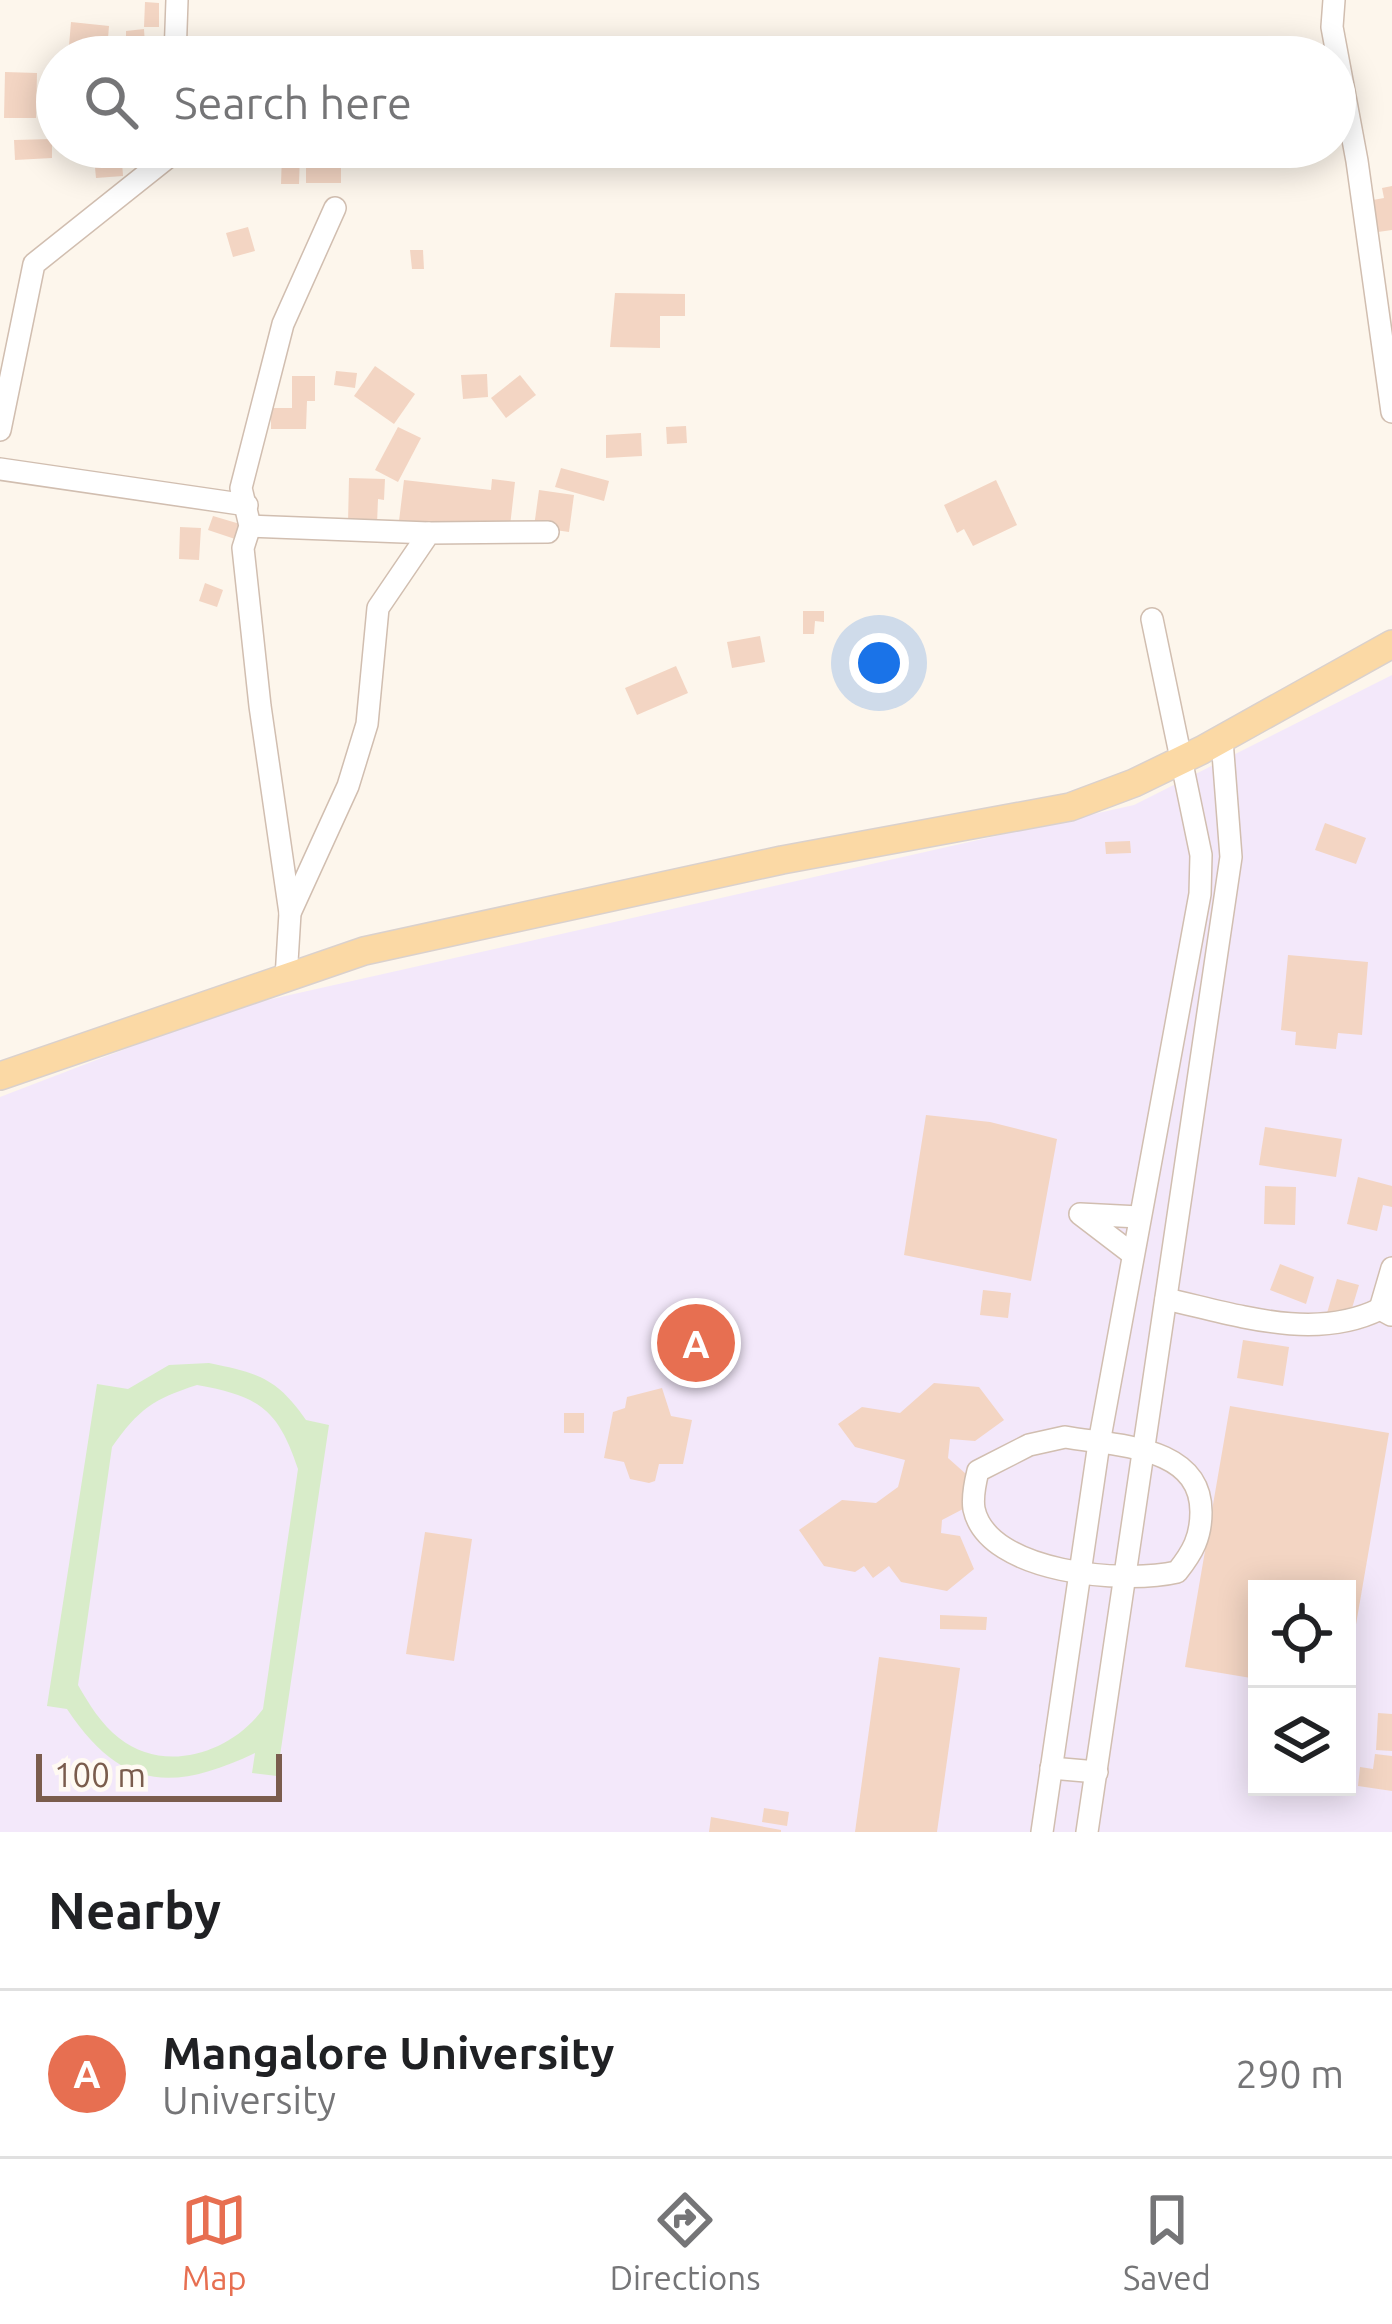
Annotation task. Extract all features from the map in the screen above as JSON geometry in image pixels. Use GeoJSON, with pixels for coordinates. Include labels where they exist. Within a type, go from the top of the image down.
{"type":"FeatureCollection","features":[{"type":"Feature","properties":{"kind":"main road"},"geometry":{"type":"LineString","coordinates":[[0,1076],[364,951],[782,860],[1070,807],[1183,760],[1392,644]]}},
{"type":"Feature","properties":{"kind":"street"},"geometry":{"type":"LineString","coordinates":[[176,36],[177,0]]}},
{"type":"Feature","properties":{"kind":"street"},"geometry":{"type":"LineString","coordinates":[[1334,0],[1334,36]]}},
{"type":"Feature","properties":{"kind":"street"},"geometry":{"type":"LineString","coordinates":[[1356,156],[1392,352]]}},
{"type":"Feature","properties":{"kind":"street"},"geometry":{"type":"LineString","coordinates":[[1357,161],[1392,412]]}},
{"type":"Feature","properties":{"kind":"street"},"geometry":{"type":"LineString","coordinates":[[0,430],[34,264],[154,168]]}},
{"type":"Feature","properties":{"kind":"street"},"geometry":{"type":"LineString","coordinates":[[286,978],[290,913],[260,706],[243,548],[248,516],[241,488],[284,324],[335,208]]}},
{"type":"Feature","properties":{"kind":"street"},"geometry":{"type":"LineString","coordinates":[[0,469],[248,516],[429,533],[548,532]]}},
{"type":"Feature","properties":{"kind":"street"},"geometry":{"type":"LineString","coordinates":[[290,913],[348,786],[367,724],[378,608],[429,533]]}},
{"type":"Feature","properties":{"kind":"street"},"geometry":{"type":"LineString","coordinates":[[1042,1832],[1131,1253],[1200,894],[1201,855],[1152,619]]}},
{"type":"Feature","properties":{"kind":"street"},"geometry":{"type":"LineString","coordinates":[[1087,1832],[1231,857],[1222,740]]}},
{"type":"Feature","properties":{"kind":"street"},"geometry":{"type":"LineString","coordinates":[[1147,1180],[1184,1184]]}},
{"type":"Feature","properties":{"kind":"street"},"geometry":{"type":"LineString","coordinates":[[1131,1253],[1081,1214],[1139,1217]]}},
{"type":"Feature","properties":{"kind":"street"},"geometry":{"type":"LineString","coordinates":[[1166,1299],[1275,1323],[1355,1322],[1386,1312],[1392,1268]]}},
{"type":"Feature","properties":{"kind":"street"},"geometry":{"type":"LineString","coordinates":[[1065,1438],[1099,1443],[1143,1449],[1189,1474],[1201,1500],[1201,1532],[1177,1572],[1126,1578],[1040,1564],[1004,1548],[974,1511],[978,1472],[1029,1445],[1065,1438]]}},
{"type":"Feature","properties":{"kind":"street"},"geometry":{"type":"LineString","coordinates":[[1052,1768],[1096,1772]]}},
{"type":"Feature","properties":{"kind":"shaded area"},"geometry":{"type":"Polygon","coordinates":[[[1392,675],[1392,1832],[0,1832],[0,1097],[232,1008],[1134,805],[1392,675]]]}},
{"type":"Feature","properties":{"kind":"green space"},"geometry":{"type":"Polygon","coordinates":[[[209,1363],[254,1374],[286,1395],[306,1420],[329,1425],[277,1776],[252,1773],[255,1753],[198,1774],[149,1776],[107,1755],[67,1709],[47,1706],[97,1384],[128,1389],[169,1365],[209,1363]],[[197,1385],[139,1414],[112,1447],[78,1685],[119,1738],[157,1755],[177,1756],[216,1747],[263,1709],[298,1469],[282,1432],[263,1408],[236,1394],[197,1385]]]}},
{"type":"Feature","properties":{"kind":"building"},"geometry":{"type":"Polygon","coordinates":[[[145,2],[159,3],[159,27],[144,27],[145,2]]]}},
{"type":"Feature","properties":{"kind":"building"},"geometry":{"type":"Polygon","coordinates":[[[71,22],[109,26],[108,36],[70,36],[71,22]]]}},
{"type":"Feature","properties":{"kind":"building"},"geometry":{"type":"Polygon","coordinates":[[[144,29],[144,36],[126,36],[126,31],[144,29]]]}},
{"type":"Feature","properties":{"kind":"building"},"geometry":{"type":"Polygon","coordinates":[[[5,72],[36,73],[36,118],[4,118],[5,72]]]}},
{"type":"Feature","properties":{"kind":"building"},"geometry":{"type":"Polygon","coordinates":[[[36,139],[36,159],[15,160],[14,140],[36,139]]]}},
{"type":"Feature","properties":{"kind":"building"},"geometry":{"type":"Polygon","coordinates":[[[95,168],[122,168],[123,176],[96,178],[95,168]]]}},
{"type":"Feature","properties":{"kind":"building"},"geometry":{"type":"Polygon","coordinates":[[[282,168],[300,168],[299,184],[281,184],[282,168]]]}},
{"type":"Feature","properties":{"kind":"building"},"geometry":{"type":"Polygon","coordinates":[[[306,168],[341,168],[341,183],[306,183],[306,168]]]}},
{"type":"Feature","properties":{"kind":"building"},"geometry":{"type":"Polygon","coordinates":[[[1392,186],[1392,230],[1378,232],[1373,200],[1384,198],[1382,188],[1392,186]]]}},
{"type":"Feature","properties":{"kind":"building"},"geometry":{"type":"Polygon","coordinates":[[[248,227],[255,251],[233,257],[226,233],[248,227]]]}},
{"type":"Feature","properties":{"kind":"building"},"geometry":{"type":"Polygon","coordinates":[[[410,250],[423,250],[424,269],[412,269],[410,250]]]}},
{"type":"Feature","properties":{"kind":"building"},"geometry":{"type":"Polygon","coordinates":[[[615,293],[685,294],[685,316],[660,316],[660,348],[610,347],[615,293]]]}},
{"type":"Feature","properties":{"kind":"building"},"geometry":{"type":"Polygon","coordinates":[[[375,366],[415,394],[394,424],[354,396],[375,366]]]}},
{"type":"Feature","properties":{"kind":"building"},"geometry":{"type":"Polygon","coordinates":[[[336,371],[357,373],[355,388],[334,385],[336,371]]]}},
{"type":"Feature","properties":{"kind":"building"},"geometry":{"type":"Polygon","coordinates":[[[487,374],[488,397],[463,399],[461,375],[487,374]]]}},
{"type":"Feature","properties":{"kind":"building"},"geometry":{"type":"Polygon","coordinates":[[[520,375],[536,395],[506,418],[491,398],[520,375]]]}},
{"type":"Feature","properties":{"kind":"building"},"geometry":{"type":"Polygon","coordinates":[[[292,376],[315,376],[315,401],[307,401],[306,429],[271,429],[271,408],[292,408],[292,376]]]}},
{"type":"Feature","properties":{"kind":"building"},"geometry":{"type":"Polygon","coordinates":[[[686,426],[687,443],[667,444],[666,427],[686,426]]]}},
{"type":"Feature","properties":{"kind":"building"},"geometry":{"type":"Polygon","coordinates":[[[398,427],[421,438],[398,482],[375,470],[398,427]]]}},
{"type":"Feature","properties":{"kind":"building"},"geometry":{"type":"Polygon","coordinates":[[[641,433],[642,456],[606,458],[606,435],[641,433]]]}},
{"type":"Feature","properties":{"kind":"building"},"geometry":{"type":"Polygon","coordinates":[[[561,468],[609,481],[604,501],[555,487],[561,468]]]}},
{"type":"Feature","properties":{"kind":"building"},"geometry":{"type":"Polygon","coordinates":[[[349,478],[385,479],[377,524],[348,523],[349,478]]]}},
{"type":"Feature","properties":{"kind":"building"},"geometry":{"type":"Polygon","coordinates":[[[492,479],[515,482],[510,526],[482,531],[399,521],[404,480],[491,490],[492,479]]]}},
{"type":"Feature","properties":{"kind":"building"},"geometry":{"type":"Polygon","coordinates":[[[996,480],[1017,525],[973,546],[964,529],[957,533],[944,505],[996,480]]]}},
{"type":"Feature","properties":{"kind":"building"},"geometry":{"type":"Polygon","coordinates":[[[539,490],[574,495],[569,532],[534,527],[539,490]]]}},
{"type":"Feature","properties":{"kind":"building"},"geometry":{"type":"Polygon","coordinates":[[[213,516],[240,524],[235,539],[208,530],[213,516]]]}},
{"type":"Feature","properties":{"kind":"building"},"geometry":{"type":"Polygon","coordinates":[[[180,527],[201,528],[199,560],[179,559],[180,527]]]}},
{"type":"Feature","properties":{"kind":"building"},"geometry":{"type":"Polygon","coordinates":[[[205,583],[223,590],[217,607],[199,601],[205,583]]]}},
{"type":"Feature","properties":{"kind":"building"},"geometry":{"type":"Polygon","coordinates":[[[803,611],[824,611],[824,622],[815,621],[814,634],[803,634],[803,611]]]}},
{"type":"Feature","properties":{"kind":"building"},"geometry":{"type":"Polygon","coordinates":[[[760,636],[765,662],[732,668],[727,642],[760,636]]]}},
{"type":"Feature","properties":{"kind":"building"},"geometry":{"type":"Polygon","coordinates":[[[676,666],[688,693],[637,715],[625,688],[676,666]]]}},
{"type":"Feature","properties":{"kind":"building"},"geometry":{"type":"Polygon","coordinates":[[[1325,823],[1366,838],[1356,864],[1315,850],[1325,823]]]}},
{"type":"Feature","properties":{"kind":"building"},"geometry":{"type":"Polygon","coordinates":[[[1130,841],[1131,853],[1106,854],[1105,842],[1130,841]]]}},
{"type":"Feature","properties":{"kind":"building"},"geometry":{"type":"Polygon","coordinates":[[[1288,955],[1368,962],[1362,1035],[1338,1033],[1336,1049],[1295,1045],[1296,1032],[1281,1030],[1288,955]]]}},
{"type":"Feature","properties":{"kind":"building"},"geometry":{"type":"Polygon","coordinates":[[[926,1115],[990,1122],[1057,1139],[1031,1281],[904,1255],[926,1115]]]}},
{"type":"Feature","properties":{"kind":"building"},"geometry":{"type":"Polygon","coordinates":[[[1265,1127],[1342,1139],[1336,1177],[1259,1165],[1265,1127]]]}},
{"type":"Feature","properties":{"kind":"building"},"geometry":{"type":"Polygon","coordinates":[[[1358,1177],[1392,1186],[1392,1207],[1383,1205],[1377,1231],[1347,1224],[1358,1177]]]}},
{"type":"Feature","properties":{"kind":"building"},"geometry":{"type":"Polygon","coordinates":[[[1265,1186],[1296,1187],[1295,1225],[1264,1224],[1265,1186]]]}},
{"type":"Feature","properties":{"kind":"building"},"geometry":{"type":"Polygon","coordinates":[[[1280,1264],[1314,1277],[1306,1304],[1270,1290],[1280,1264]]]}},
{"type":"Feature","properties":{"kind":"building"},"geometry":{"type":"Polygon","coordinates":[[[1337,1279],[1359,1285],[1349,1318],[1327,1313],[1337,1279]]]}},
{"type":"Feature","properties":{"kind":"building"},"geometry":{"type":"Polygon","coordinates":[[[983,1290],[1011,1293],[1008,1318],[980,1315],[983,1290]]]}},
{"type":"Feature","properties":{"kind":"building"},"geometry":{"type":"Polygon","coordinates":[[[1243,1340],[1289,1347],[1283,1386],[1237,1378],[1243,1340]]]}},
{"type":"Feature","properties":{"kind":"building"},"geometry":{"type":"Polygon","coordinates":[[[934,1383],[979,1387],[1004,1420],[975,1441],[950,1439],[948,1458],[975,1482],[965,1508],[942,1520],[941,1533],[960,1536],[974,1569],[947,1591],[901,1582],[889,1566],[873,1578],[864,1566],[855,1572],[824,1566],[799,1530],[842,1500],[876,1503],[898,1487],[905,1460],[855,1447],[838,1424],[862,1407],[900,1413],[934,1383]]]}},
{"type":"Feature","properties":{"kind":"building"},"geometry":{"type":"Polygon","coordinates":[[[662,1388],[671,1416],[692,1420],[683,1464],[659,1464],[655,1481],[649,1483],[630,1479],[624,1462],[604,1458],[613,1412],[625,1408],[627,1397],[662,1388]]]}},
{"type":"Feature","properties":{"kind":"building"},"geometry":{"type":"Polygon","coordinates":[[[1230,1406],[1389,1433],[1356,1624],[1356,1580],[1248,1580],[1248,1678],[1185,1667],[1230,1406]]]}},
{"type":"Feature","properties":{"kind":"building"},"geometry":{"type":"Polygon","coordinates":[[[564,1413],[584,1413],[584,1433],[564,1433],[564,1413]]]}},
{"type":"Feature","properties":{"kind":"building"},"geometry":{"type":"Polygon","coordinates":[[[425,1532],[472,1539],[454,1661],[406,1654],[425,1532]]]}},
{"type":"Feature","properties":{"kind":"building"},"geometry":{"type":"Polygon","coordinates":[[[940,1615],[987,1617],[986,1630],[940,1629],[940,1615]]]}},
{"type":"Feature","properties":{"kind":"building"},"geometry":{"type":"Polygon","coordinates":[[[879,1657],[960,1668],[937,1832],[855,1832],[879,1657]]]}},
{"type":"Feature","properties":{"kind":"building"},"geometry":{"type":"Polygon","coordinates":[[[1378,1713],[1392,1714],[1392,1751],[1376,1750],[1378,1713]]]}},
{"type":"Feature","properties":{"kind":"building"},"geometry":{"type":"Polygon","coordinates":[[[1375,1754],[1392,1756],[1392,1791],[1358,1786],[1360,1767],[1373,1769],[1375,1754]]]}},
{"type":"Feature","properties":{"kind":"building"},"geometry":{"type":"Polygon","coordinates":[[[764,1808],[789,1812],[787,1826],[762,1822],[764,1808]]]}},
{"type":"Feature","properties":{"kind":"building"},"geometry":{"type":"Polygon","coordinates":[[[711,1817],[781,1830],[781,1832],[709,1832],[711,1817]]]}},
{"type":"Feature","properties":{"kind":"place","name":"Mangalore University"},"geometry":{"type":"Point","coordinates":[696,1343]}}]}
